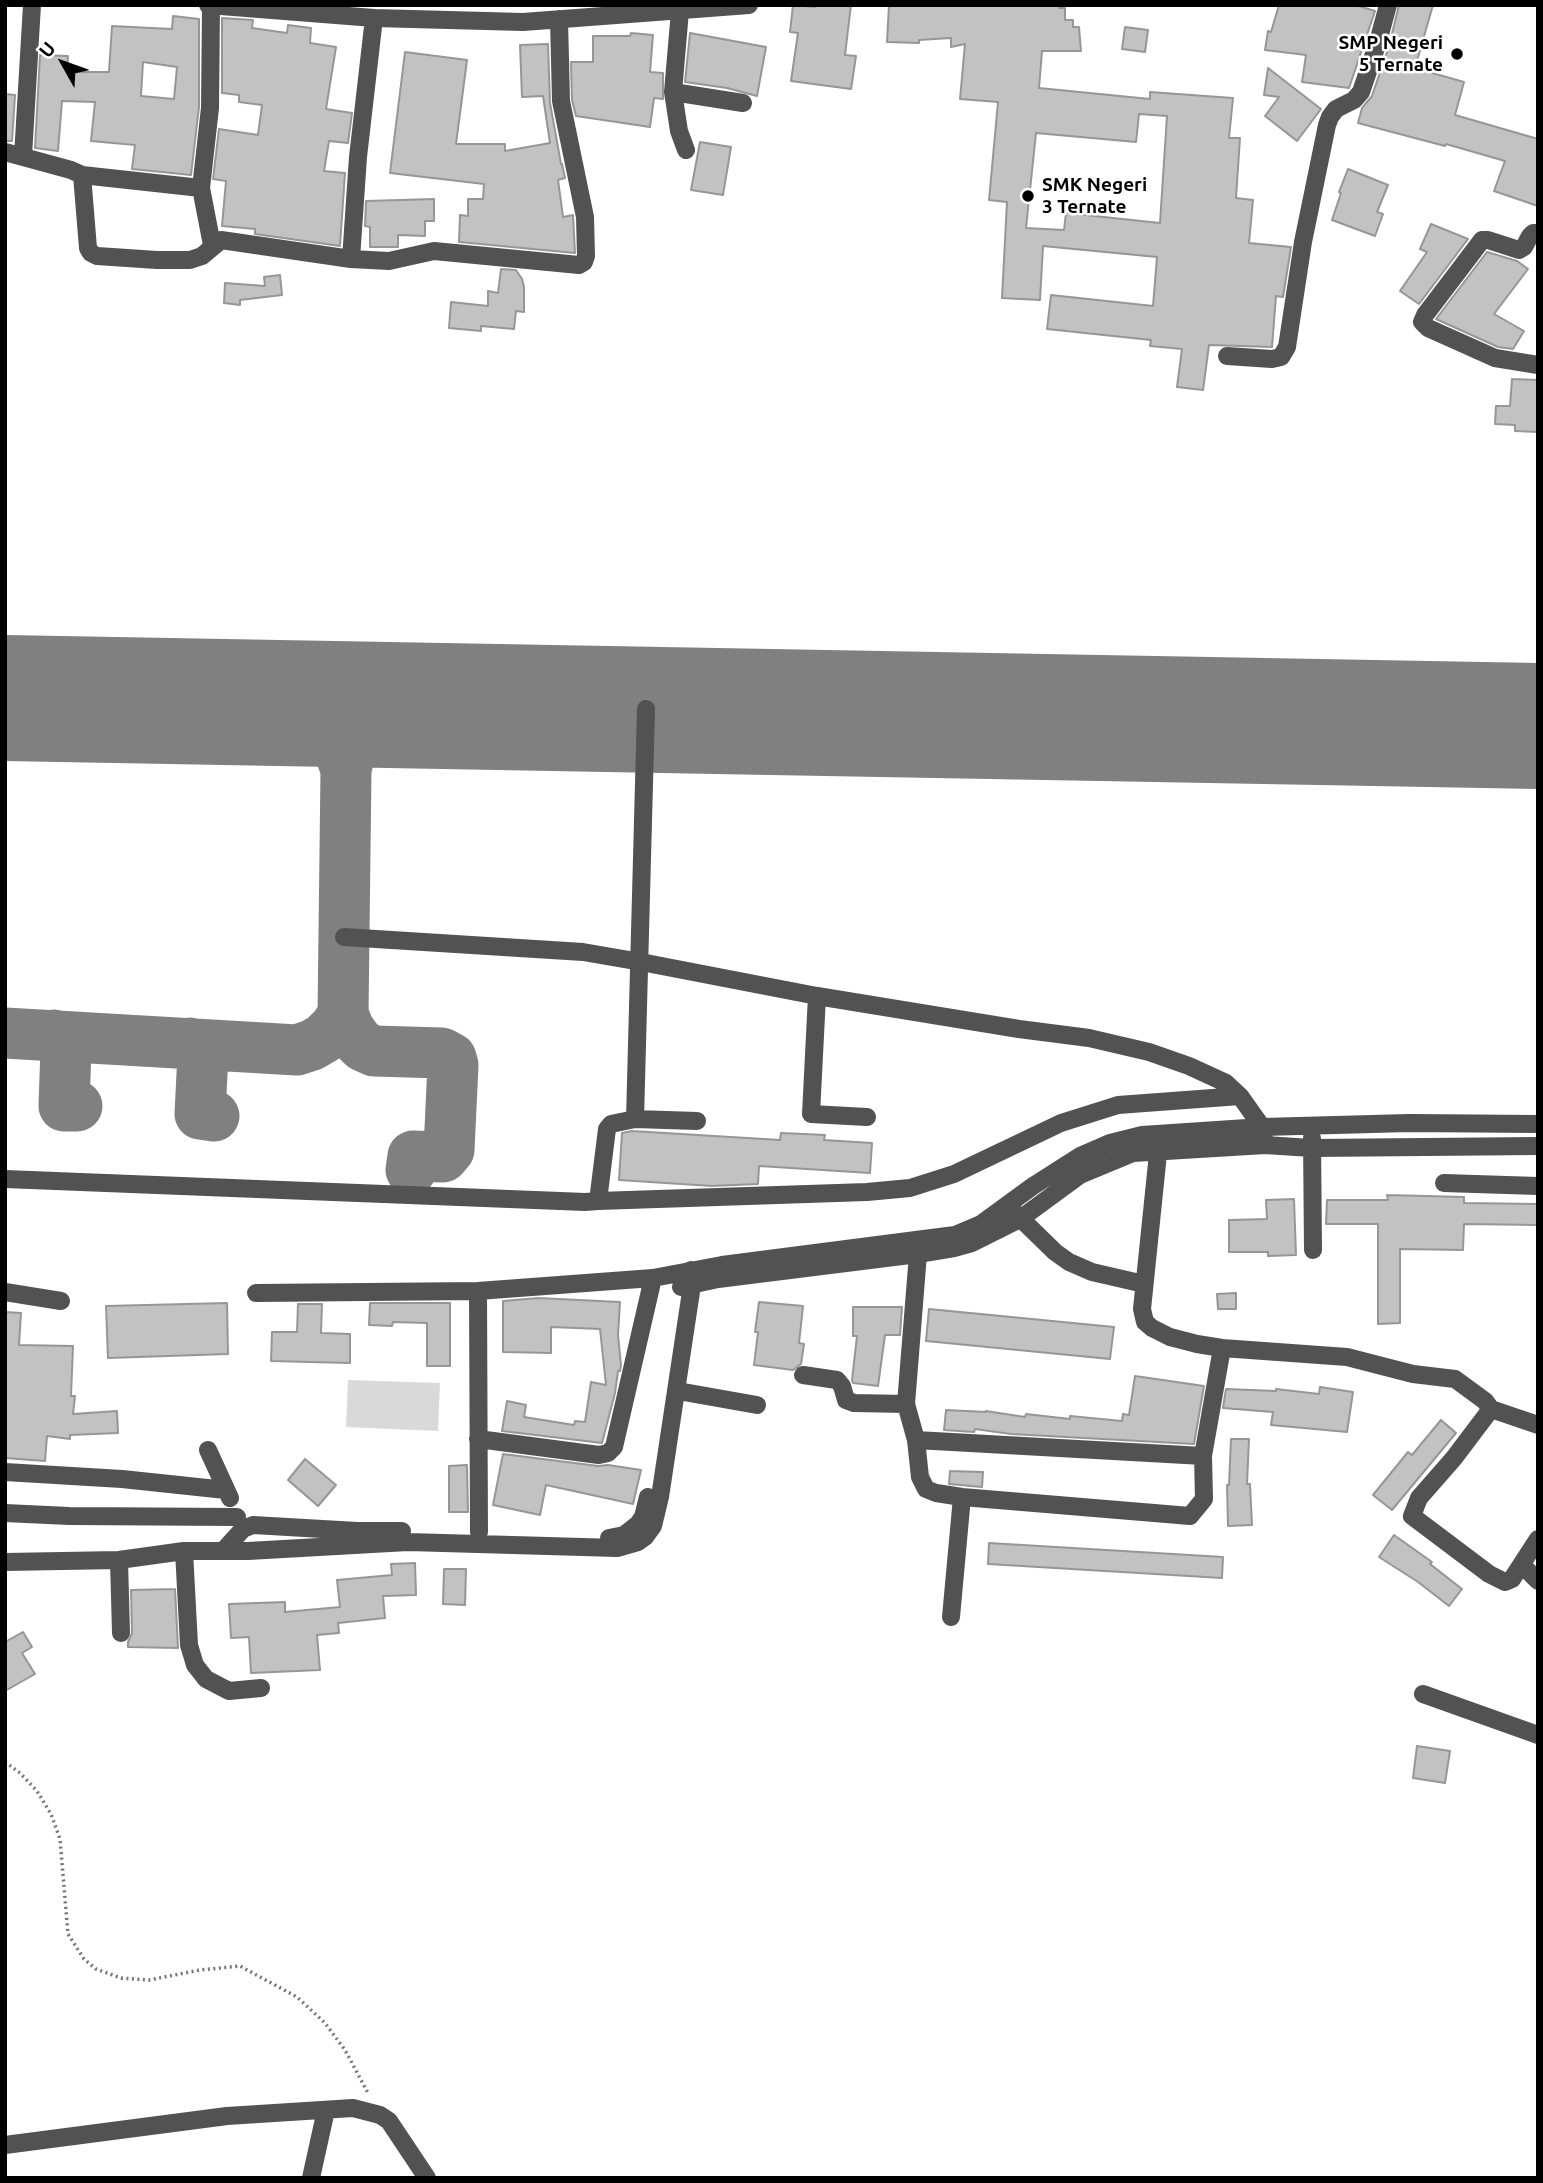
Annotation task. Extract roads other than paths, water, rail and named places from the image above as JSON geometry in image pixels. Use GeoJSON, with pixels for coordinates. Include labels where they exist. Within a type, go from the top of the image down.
{"type":"FeatureCollection","features":[{"type":"Feature","properties":{"kind":"street"},"geometry":{"type":"LineString","coordinates":[[32,5],[14,154],[82,175],[201,188]]}},
{"type":"Feature","properties":{"kind":"street"},"geometry":{"type":"LineString","coordinates":[[212,245],[201,188],[210,108],[209,5],[373,18],[521,14],[559,19],[750,5]]}},
{"type":"Feature","properties":{"kind":"street"},"geometry":{"type":"LineString","coordinates":[[1227,356],[1272,359],[1281,357],[1287,347],[1303,242],[1327,125],[1336,109],[1354,100],[1362,92],[1388,5]]}},
{"type":"Feature","properties":{"kind":"street"},"geometry":{"type":"LineString","coordinates":[[680,11],[673,92],[685,150]]}},
{"type":"Feature","properties":{"kind":"street"},"geometry":{"type":"LineString","coordinates":[[351,259],[358,157],[373,18]]}},
{"type":"Feature","properties":{"kind":"street"},"geometry":{"type":"LineString","coordinates":[[82,175],[88,248],[97,256],[190,260],[202,256],[221,240],[230,240],[351,259],[389,261],[434,251],[579,265],[584,262],[586,256],[585,217],[561,101],[559,19]]}},
{"type":"Feature","properties":{"kind":"street"},"geometry":{"type":"LineString","coordinates":[[673,92],[743,103]]}},
{"type":"Feature","properties":{"kind":"street"},"geometry":{"type":"LineString","coordinates":[[1538,233],[1530,236],[1519,250],[1482,240],[1424,315],[1422,322],[1428,328],[1495,358],[1538,365]]}},
{"type":"Feature","properties":{"kind":"street"},"geometry":{"type":"LineString","coordinates":[[635,1119],[646,709]]}},
{"type":"Feature","properties":{"kind":"street"},"geometry":{"type":"LineString","coordinates":[[344,937],[583,952],[817,996],[1089,1038],[1149,1052],[1226,1083],[1240,1096],[1264,1136]]}},
{"type":"Feature","properties":{"kind":"street"},"geometry":{"type":"LineString","coordinates":[[817,996],[811,1114],[867,1117]]}},
{"type":"Feature","properties":{"kind":"street"},"geometry":{"type":"LineString","coordinates":[[5,1179],[598,1201],[867,1192],[911,1188],[954,1174],[1061,1124],[1118,1105],[1240,1096]]}},
{"type":"Feature","properties":{"kind":"street"},"geometry":{"type":"LineString","coordinates":[[598,1201],[607,1129],[611,1124],[635,1119],[697,1121]]}},
{"type":"Feature","properties":{"kind":"street"},"geometry":{"type":"LineString","coordinates":[[686,1279],[844,1248],[955,1235],[1014,1212],[1080,1175],[1133,1153],[1160,1153],[1312,1126],[1409,1123],[1538,1124]]}},
{"type":"Feature","properties":{"kind":"street"},"geometry":{"type":"LineString","coordinates":[[1312,1126],[1313,1250]]}},
{"type":"Feature","properties":{"kind":"street"},"geometry":{"type":"LineString","coordinates":[[1159,1133],[1160,1153],[1142,1309],[1145,1322],[1152,1328],[1197,1345],[1347,1357],[1413,1374],[1455,1379],[1485,1401],[1491,1409],[1538,1426]]}},
{"type":"Feature","properties":{"kind":"street"},"geometry":{"type":"LineString","coordinates":[[256,1293],[478,1291],[653,1278],[718,1279],[954,1248],[972,1243],[1014,1212],[1080,1156],[1110,1143],[1159,1133],[1264,1136],[1311,1148],[1538,1146]]}},
{"type":"Feature","properties":{"kind":"street"},"geometry":{"type":"LineString","coordinates":[[1444,1183],[1538,1186]]}},
{"type":"Feature","properties":{"kind":"street"},"geometry":{"type":"LineString","coordinates":[[1014,1212],[1069,1262],[1092,1272],[1144,1284]]}},
{"type":"Feature","properties":{"kind":"street"},"geometry":{"type":"LineString","coordinates":[[918,1254],[906,1404],[916,1440],[920,1477],[926,1489],[936,1493],[1190,1516],[1204,1499],[1203,1456],[1222,1348]]}},
{"type":"Feature","properties":{"kind":"street"},"geometry":{"type":"LineString","coordinates":[[478,1439],[561,1451],[599,1455],[608,1453],[614,1447],[653,1278]]}},
{"type":"Feature","properties":{"kind":"street"},"geometry":{"type":"LineString","coordinates":[[5,1562],[120,1560],[184,1551],[408,1542],[617,1548],[638,1542],[653,1526],[658,1507],[678,1391],[686,1279]]}},
{"type":"Feature","properties":{"kind":"street"},"geometry":{"type":"LineString","coordinates":[[5,1513],[357,1531],[479,1532],[565,1538],[614,1538],[624,1535],[643,1517],[649,1493],[686,1279]]}},
{"type":"Feature","properties":{"kind":"street"},"geometry":{"type":"LineString","coordinates":[[478,1291],[479,1532]]}},
{"type":"Feature","properties":{"kind":"street"},"geometry":{"type":"LineString","coordinates":[[5,1292],[61,1301]]}},
{"type":"Feature","properties":{"kind":"street"},"geometry":{"type":"LineString","coordinates":[[803,1375],[837,1380],[842,1385],[845,1398],[854,1403],[906,1404]]}},
{"type":"Feature","properties":{"kind":"street"},"geometry":{"type":"LineString","coordinates":[[678,1391],[757,1405]]}},
{"type":"Feature","properties":{"kind":"street"},"geometry":{"type":"LineString","coordinates":[[1491,1409],[1419,1498],[1412,1516],[1489,1574],[1505,1582],[1512,1579],[1538,1539]]}},
{"type":"Feature","properties":{"kind":"street"},"geometry":{"type":"LineString","coordinates":[[916,1440],[1203,1456]]}},
{"type":"Feature","properties":{"kind":"street"},"geometry":{"type":"LineString","coordinates":[[208,1450],[240,1523]]}},
{"type":"Feature","properties":{"kind":"street"},"geometry":{"type":"LineString","coordinates":[[5,1472],[122,1479],[226,1490]]}},
{"type":"Feature","properties":{"kind":"street"},"geometry":{"type":"LineString","coordinates":[[951,1617],[962,1497]]}},
{"type":"Feature","properties":{"kind":"street"},"geometry":{"type":"LineString","coordinates":[[223,1551],[240,1523]]}},
{"type":"Feature","properties":{"kind":"street"},"geometry":{"type":"LineString","coordinates":[[184,1551],[189,1645],[195,1665],[206,1679],[229,1690],[261,1689]]}},
{"type":"Feature","properties":{"kind":"street"},"geometry":{"type":"LineString","coordinates":[[120,1560],[121,1633]]}},
{"type":"Feature","properties":{"kind":"street"},"geometry":{"type":"LineString","coordinates":[[1522,1565],[1538,1581]]}},
{"type":"Feature","properties":{"kind":"street"},"geometry":{"type":"LineString","coordinates":[[1423,1694],[1538,1735]]}},
{"type":"Feature","properties":{"kind":"street"},"geometry":{"type":"LineString","coordinates":[[5,2145],[228,2116],[353,2108],[380,2115],[389,2121],[427,2178]]}},
{"type":"Feature","properties":{"kind":"street"},"geometry":{"type":"LineString","coordinates":[[311,2178],[326,2110]]}},
{"type":"Feature","properties":{"kind":"place","name":"SMP Negeri 5 Ternate"},"geometry":{"type":"Point","coordinates":[1457,54]}},
{"type":"Feature","properties":{"kind":"place","name":"SMK Negeri 3 Ternate"},"geometry":{"type":"Point","coordinates":[1028,196]}}]}
